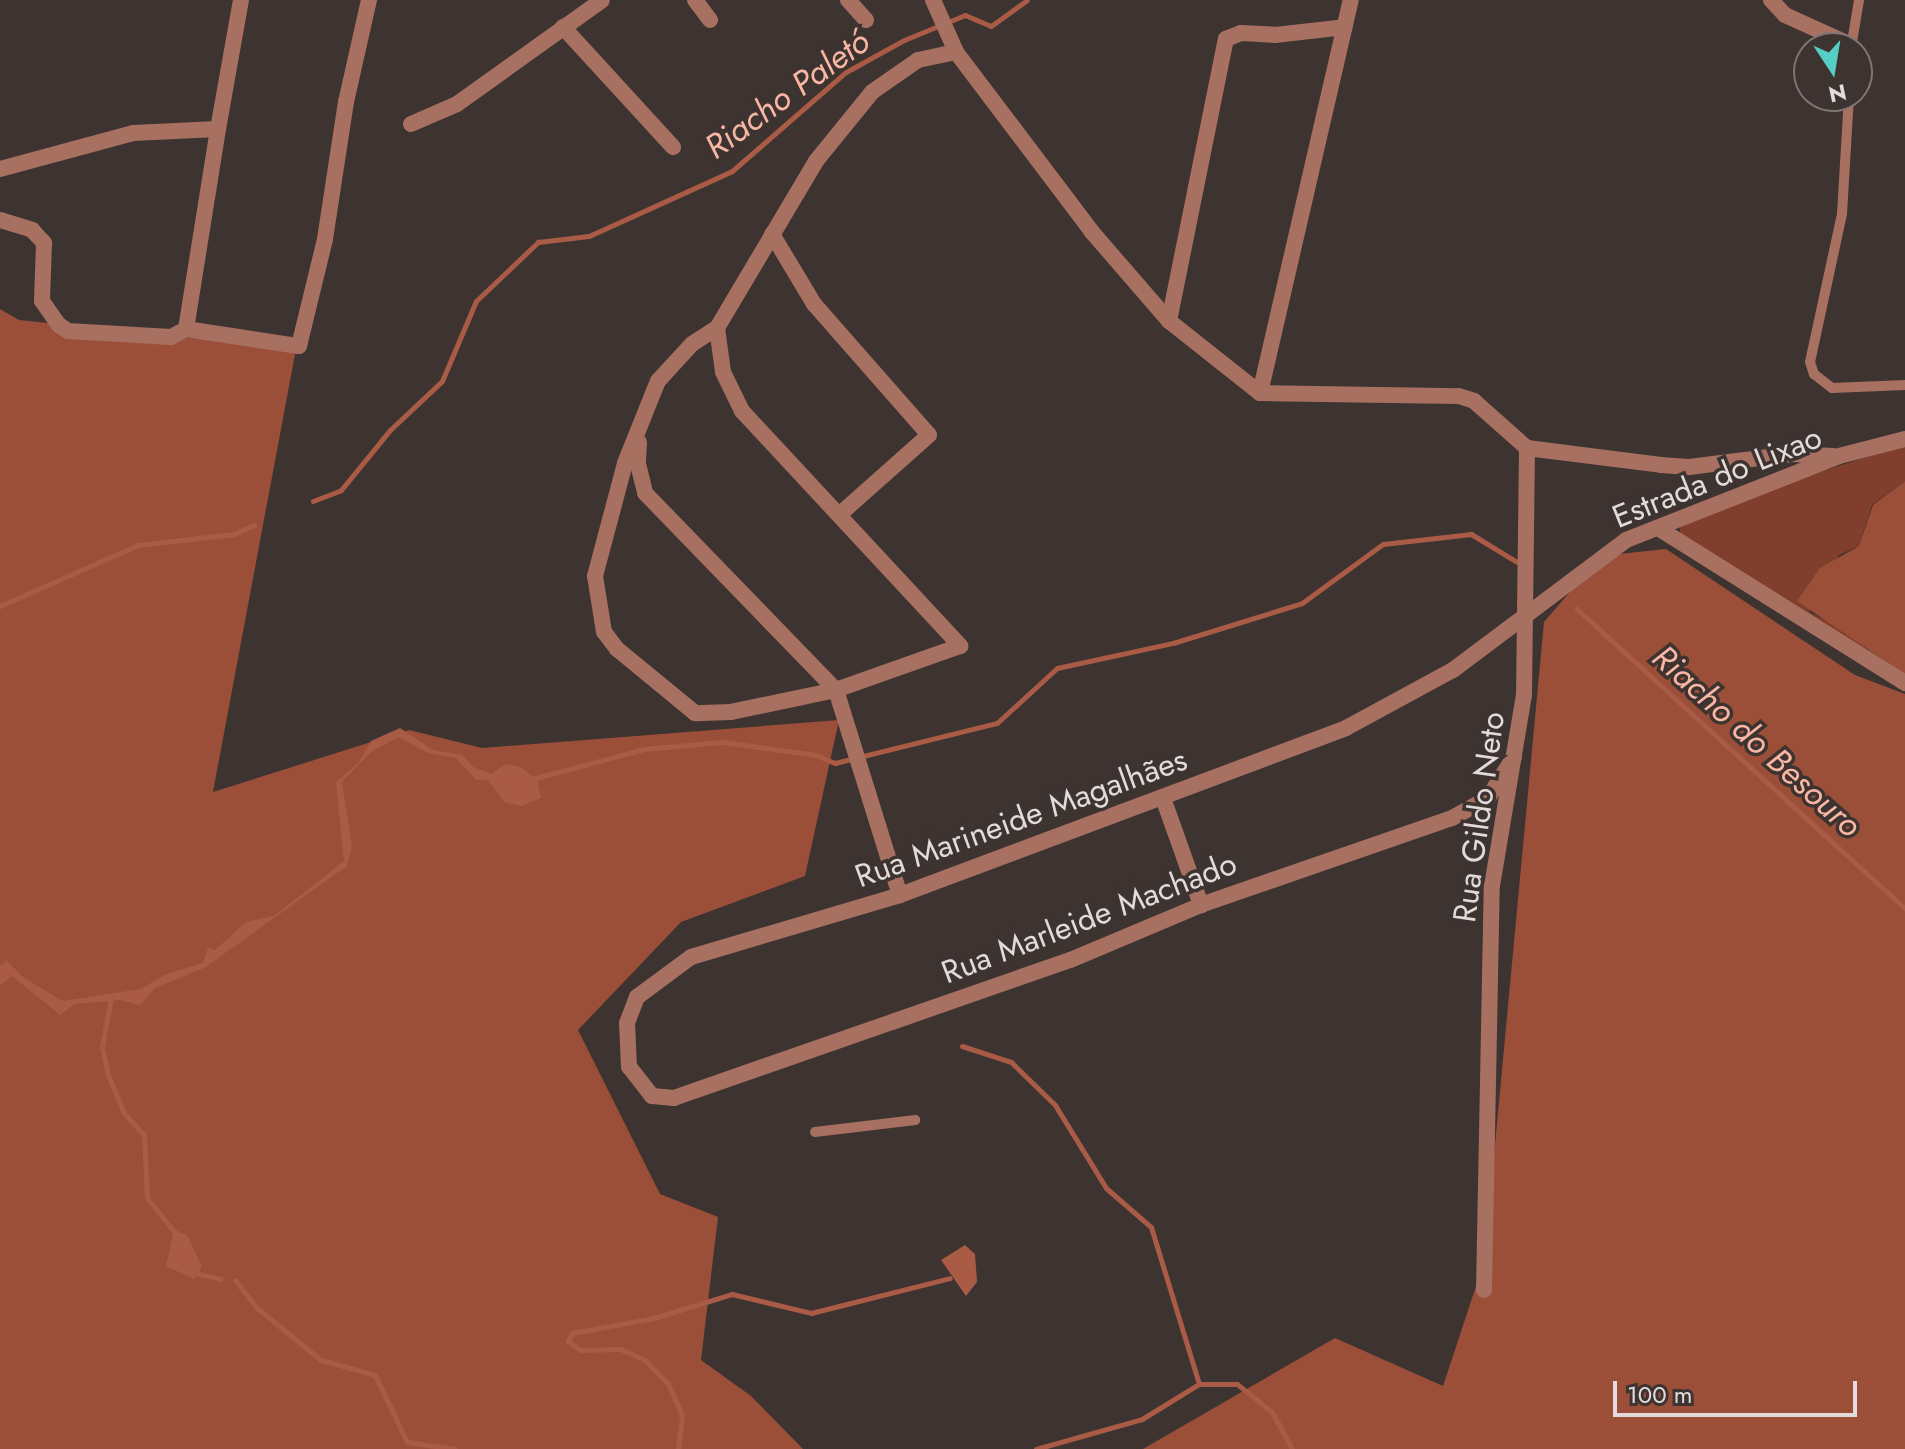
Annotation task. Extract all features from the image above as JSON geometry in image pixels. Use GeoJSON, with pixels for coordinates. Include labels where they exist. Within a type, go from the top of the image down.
{"type":"FeatureCollection","features":[{"type":"Feature","properties":{"kind":"street"},"geometry":{"type":"LineString","coordinates":[[186,329],[241,0]]}},
{"type":"Feature","properties":{"kind":"street"},"geometry":{"type":"LineString","coordinates":[[0,220],[32,230],[44,243],[42,301],[59,325],[153,339],[186,329],[299,346],[325,239],[346,102],[369,0]]}},
{"type":"Feature","properties":{"kind":"street"},"geometry":{"type":"LineString","coordinates":[[411,124],[457,104],[602,0]]}},
{"type":"Feature","properties":{"kind":"street"},"geometry":{"type":"LineString","coordinates":[[695,0],[710,20]]}},
{"type":"Feature","properties":{"kind":"street"},"geometry":{"type":"LineString","coordinates":[[848,0],[866,20]]}},
{"type":"Feature","properties":{"kind":"street"},"geometry":{"type":"LineString","coordinates":[[1260,393],[1351,0]]}},
{"type":"Feature","properties":{"kind":"street"},"geometry":{"type":"LineString","coordinates":[[1771,0],[1785,15],[1821,32]]}},
{"type":"Feature","properties":{"kind":"street"},"geometry":{"type":"LineString","coordinates":[[938,14],[956,52],[1092,232],[1169,321],[1260,393],[1459,396],[1474,401],[1527,448],[1689,467],[1792,454],[1839,456]]}},
{"type":"Feature","properties":{"kind":"street"},"geometry":{"type":"LineString","coordinates":[[563,27],[673,147]]}},
{"type":"Feature","properties":{"kind":"street"},"geometry":{"type":"LineString","coordinates":[[1169,321],[1226,39],[1241,33],[1345,27]]}},
{"type":"Feature","properties":{"kind":"street"},"geometry":{"type":"LineString","coordinates":[[717,328],[723,372],[742,411],[960,646],[836,690],[731,712],[695,713],[617,649],[604,632],[595,576],[640,425],[658,381],[692,344],[717,328],[816,161],[872,92],[918,60],[956,52]]}},
{"type":"Feature","properties":{"kind":"street"},"geometry":{"type":"LineString","coordinates":[[0,169],[133,133],[171,127],[218,129]]}},
{"type":"Feature","properties":{"kind":"street"},"geometry":{"type":"LineString","coordinates":[[772,234],[814,304],[929,435],[839,515]]}},
{"type":"Feature","properties":{"kind":"street"},"geometry":{"type":"LineString","coordinates":[[640,425],[638,464],[645,493],[836,690],[900,895]]}},
{"type":"Feature","properties":{"kind":"street","name":"Estrada do Lixao"},"geometry":{"type":"LineString","coordinates":[[1525,620],[1601,556],[1658,528],[1839,456],[1905,439]]}},
{"type":"Feature","properties":{"kind":"street","name":"Rua Gildo Neto"},"geometry":{"type":"LineString","coordinates":[[1484,1290],[1492,886],[1524,695],[1527,448]]}},
{"type":"Feature","properties":{"kind":"street"},"geometry":{"type":"LineString","coordinates":[[1658,528],[1905,683]]}},
{"type":"Feature","properties":{"kind":"street","name":"Rua Marineide Magalhães"},"geometry":{"type":"LineString","coordinates":[[662,1099],[641,1088],[626,1048],[627,1023],[637,997],[659,977],[691,957],[746,938],[900,895],[1163,798],[1381,712],[1525,620]]}},
{"type":"Feature","properties":{"kind":"street","name":"Rua Marleide Machado"},"geometry":{"type":"LineString","coordinates":[[662,1099],[1070,960],[1201,905],[1478,806],[1514,757]]}},
{"type":"Feature","properties":{"kind":"street"},"geometry":{"type":"LineString","coordinates":[[1163,798],[1201,905]]}},
{"type":"Feature","properties":{"kind":"lane"},"geometry":{"type":"LineString","coordinates":[[1853,32],[1859,0]]}},
{"type":"Feature","properties":{"kind":"lane"},"geometry":{"type":"LineString","coordinates":[[1848,112],[1842,214],[1810,362],[1814,374],[1832,388],[1905,385]]}},
{"type":"Feature","properties":{"kind":"lane"},"geometry":{"type":"LineString","coordinates":[[815,1132],[915,1120]]}},
{"type":"Feature","properties":{"kind":"shaded area"},"geometry":{"type":"Polygon","coordinates":[[[0,309],[19,320],[296,349],[213,792],[409,730],[482,748],[839,720],[805,876],[681,922],[578,1030],[660,1194],[718,1217],[701,1360],[751,1396],[803,1449],[0,1449],[0,309]]]}},
{"type":"Feature","properties":{"kind":"shaded area"},"geometry":{"type":"Polygon","coordinates":[[[1905,445],[1905,481],[1872,505],[1859,546],[1839,555],[1809,612],[1834,624],[1883,662],[1680,535],[1680,526],[1791,481],[1905,445]]]}},
{"type":"Feature","properties":{"kind":"shaded area"},"geometry":{"type":"Polygon","coordinates":[[[1905,481],[1905,675],[1797,601],[1820,568],[1859,546],[1873,505],[1905,481]]]}},
{"type":"Feature","properties":{"kind":"shaded area"},"geometry":{"type":"Polygon","coordinates":[[[1666,549],[1855,675],[1905,694],[1905,1449],[1143,1449],[1335,1338],[1443,1386],[1484,1262],[1544,622],[1601,556],[1666,549]]]}},
{"type":"Feature","properties":{"kind":"shaded area"},"geometry":{"type":"Polygon","coordinates":[[[400,728],[433,750],[462,755],[473,767],[492,774],[505,764],[520,767],[537,779],[541,798],[521,806],[504,802],[488,780],[476,780],[456,758],[428,753],[398,737],[370,753],[342,782],[352,847],[347,866],[204,968],[155,988],[140,1005],[120,1000],[74,1004],[60,1015],[12,976],[0,985],[0,966],[7,961],[24,978],[63,1001],[141,989],[164,975],[203,963],[208,948],[215,950],[246,922],[274,916],[344,861],[336,782],[359,762],[371,741],[400,728]]]}},
{"type":"Feature","properties":{"kind":"shaded area"},"geometry":{"type":"Polygon","coordinates":[[[174,1230],[187,1235],[202,1267],[194,1279],[166,1266],[174,1230]]]}},
{"type":"Feature","properties":{"kind":"shaded area"},"geometry":{"type":"Polygon","coordinates":[[[965,1245],[975,1254],[977,1282],[966,1296],[941,1260],[965,1245]]]}},
{"type":"Feature","properties":{"kind":"waterway","name":"Riacho Paletó"},"geometry":{"type":"LineString","coordinates":[[313,501],[341,490],[390,430],[442,381],[476,301],[538,242],[589,236],[732,171],[846,72],[904,40],[965,15],[991,26],[1027,0]]}},
{"type":"Feature","properties":{"kind":"waterway","name":"Riacho Paletó"},"geometry":{"type":"LineString","coordinates":[[0,606],[138,545],[234,534],[254,525]]}},
{"type":"Feature","properties":{"kind":"waterway","name":"Riacho do Besouro"},"geometry":{"type":"LineString","coordinates":[[532,779],[644,749],[722,742],[816,755],[835,763],[997,723],[1057,668],[1173,643],[1302,603],[1383,544],[1471,534],[1517,562]]}},
{"type":"Feature","properties":{"kind":"waterway","name":"Riacho do Besouro"},"geometry":{"type":"LineString","coordinates":[[1577,609],[1905,908]]}},
{"type":"Feature","properties":{"kind":"waterway"},"geometry":{"type":"LineString","coordinates":[[111,997],[102,1047],[108,1075],[124,1113],[144,1135],[147,1198],[177,1235]]}},
{"type":"Feature","properties":{"kind":"waterway"},"geometry":{"type":"LineString","coordinates":[[962,1046],[1011,1062],[1055,1105],[1106,1188],[1151,1227],[1199,1384]]}},
{"type":"Feature","properties":{"kind":"waterway"},"geometry":{"type":"LineString","coordinates":[[195,1273],[220,1279]]}},
{"type":"Feature","properties":{"kind":"waterway"},"geometry":{"type":"LineString","coordinates":[[678,1449],[682,1415],[668,1384],[645,1360],[620,1349],[580,1350],[568,1341],[572,1333],[654,1318],[732,1294],[811,1313],[950,1278]]}},
{"type":"Feature","properties":{"kind":"waterway"},"geometry":{"type":"LineString","coordinates":[[235,1280],[257,1308],[321,1360],[375,1375],[407,1442],[454,1449]]}},
{"type":"Feature","properties":{"kind":"waterway"},"geometry":{"type":"LineString","coordinates":[[1036,1449],[1142,1419],[1199,1384],[1237,1384],[1272,1412],[1292,1449]]}}]}
